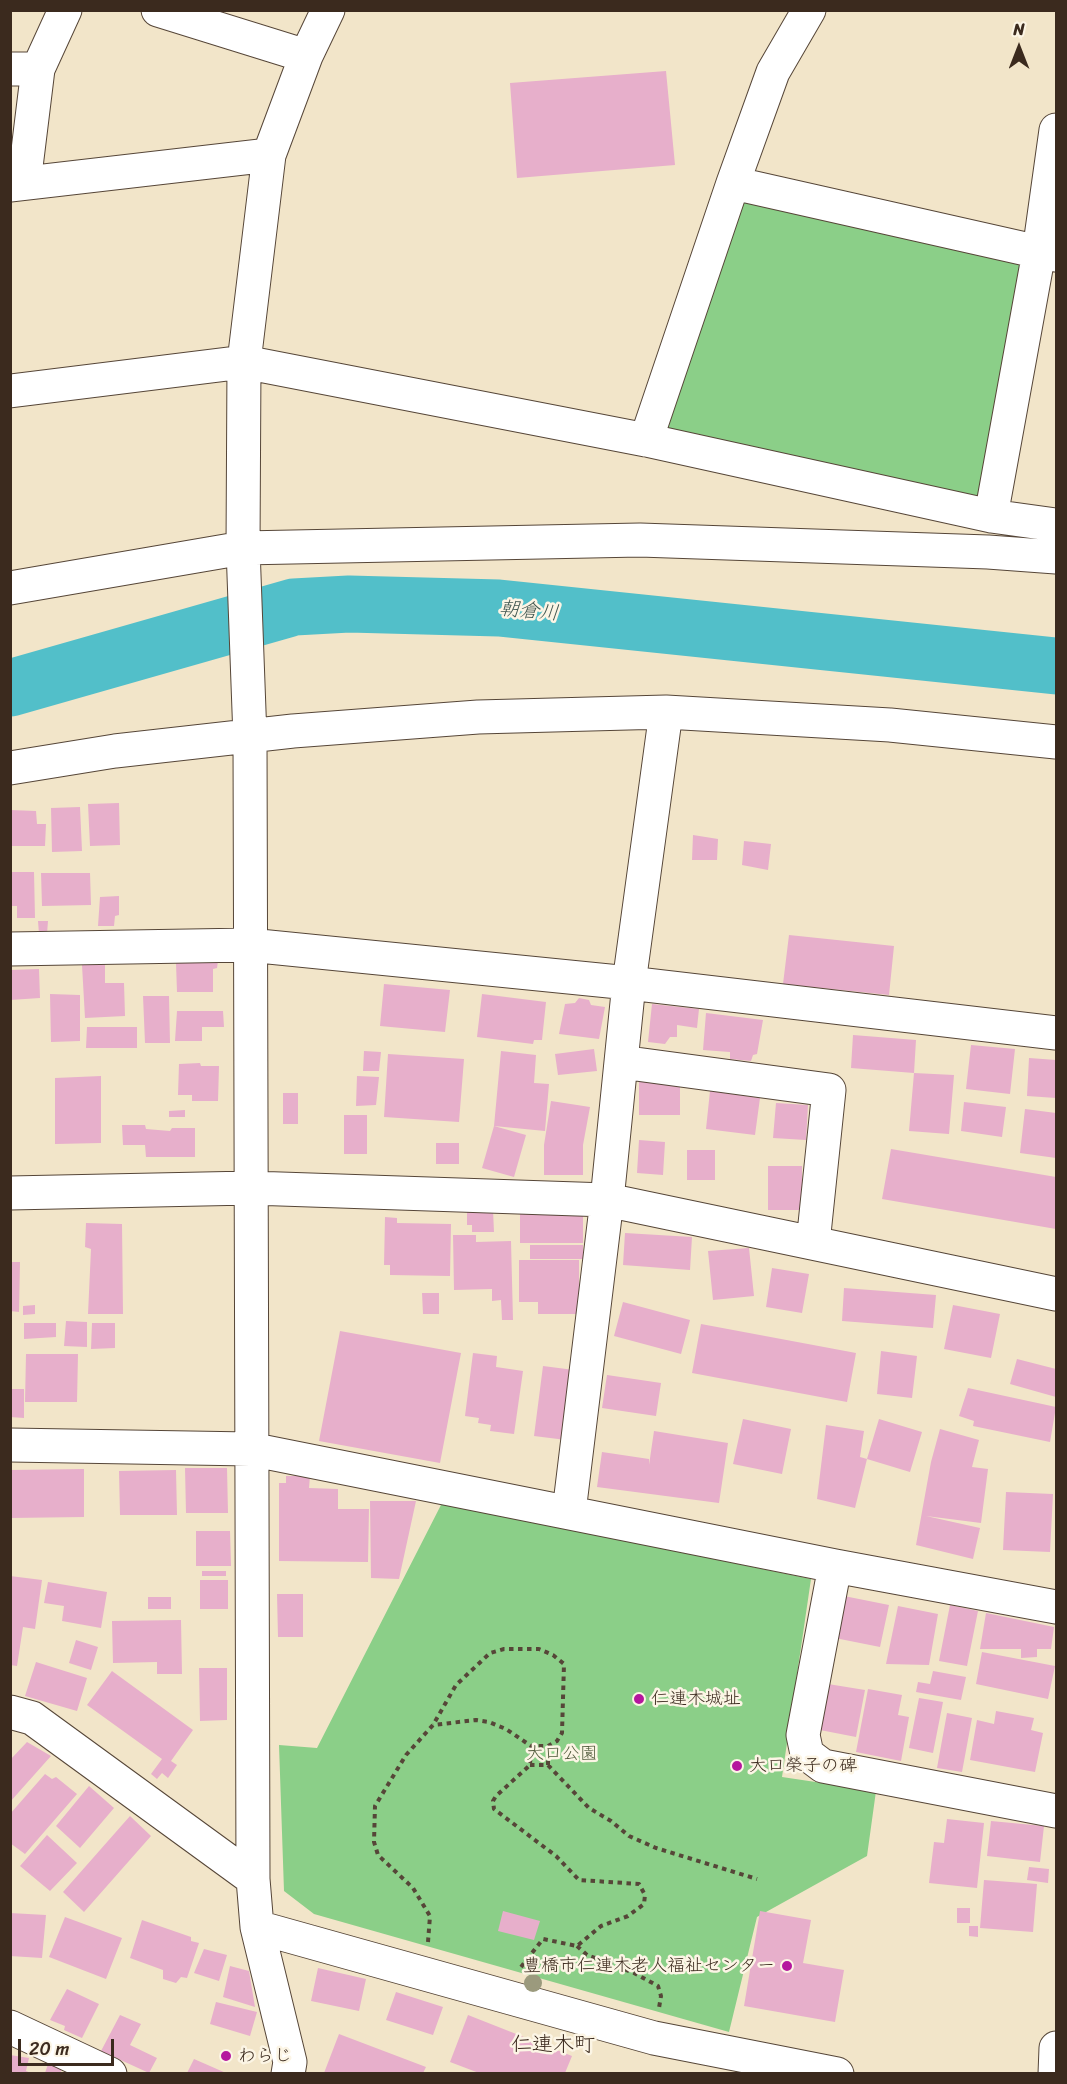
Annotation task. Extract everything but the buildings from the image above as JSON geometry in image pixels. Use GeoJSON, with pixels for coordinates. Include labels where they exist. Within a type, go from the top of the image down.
{"type":"FeatureCollection","features":[{"type":"Feature","properties":{"kind":"street"},"geometry":{"type":"LineString","coordinates":[[65,10],[24,69],[17,184],[268,154]]}},
{"type":"Feature","properties":{"kind":"street"},"geometry":{"type":"LineString","coordinates":[[158,10],[306,56]]}},
{"type":"Feature","properties":{"kind":"street"},"geometry":{"type":"LineString","coordinates":[[288,2073],[290,2062],[257,1927],[253,1879],[250,1449],[252,1188],[249,729],[243,556],[244,362],[268,154],[306,56],[328,10]]}},
{"type":"Feature","properties":{"kind":"street"},"geometry":{"type":"LineString","coordinates":[[646,440],[773,72],[809,10]]}},
{"type":"Feature","properties":{"kind":"street"},"geometry":{"type":"LineString","coordinates":[[991,516],[1048,253],[1056,130]]}},
{"type":"Feature","properties":{"kind":"street"},"geometry":{"type":"LineString","coordinates":[[733,183],[1048,253]]}},
{"type":"Feature","properties":{"kind":"street"},"geometry":{"type":"LineString","coordinates":[[10,391],[244,362],[646,440],[991,516],[1056,525]]}},
{"type":"Feature","properties":{"kind":"street"},"geometry":{"type":"LineString","coordinates":[[10,588],[243,556],[640,540],[988,552],[1056,557]]}},
{"type":"Feature","properties":{"kind":"street"},"geometry":{"type":"LineString","coordinates":[[569,1512],[607,1200],[629,983],[666,712]]}},
{"type":"Feature","properties":{"kind":"street"},"geometry":{"type":"LineString","coordinates":[[10,768],[249,729],[294,731],[478,717],[666,712],[890,725],[1056,742]]}},
{"type":"Feature","properties":{"kind":"street"},"geometry":{"type":"LineString","coordinates":[[10,949],[249,945],[629,983],[1056,1033]]}},
{"type":"Feature","properties":{"kind":"street"},"geometry":{"type":"LineString","coordinates":[[621,1062],[829,1090],[813,1243]]}},
{"type":"Feature","properties":{"kind":"street"},"geometry":{"type":"LineString","coordinates":[[10,1193],[252,1188],[607,1200],[1056,1294]]}},
{"type":"Feature","properties":{"kind":"street"},"geometry":{"type":"LineString","coordinates":[[10,1444],[250,1449],[835,1566],[1056,1607]]}},
{"type":"Feature","properties":{"kind":"street"},"geometry":{"type":"LineString","coordinates":[[835,1566],[804,1735],[807,1754],[823,1767],[1056,1810]]}},
{"type":"Feature","properties":{"kind":"street"},"geometry":{"type":"LineString","coordinates":[[10,1712],[32,1718],[253,1879]]}},
{"type":"Feature","properties":{"kind":"street"},"geometry":{"type":"LineString","coordinates":[[257,1927],[654,2038],[837,2073]]}},
{"type":"Feature","properties":{"kind":"street"},"geometry":{"type":"LineString","coordinates":[[10,2027],[110,2073]]}},
{"type":"Feature","properties":{"kind":"street"},"geometry":{"type":"LineString","coordinates":[[1055,2073],[1056,2048]]}},
{"type":"Feature","properties":{"kind":"path"},"geometry":{"type":"LineString","coordinates":[[428,1946],[429,1916],[413,1888],[378,1855],[373,1823],[375,1806],[388,1781],[406,1755],[434,1725],[456,1685],[490,1653],[504,1649],[539,1649],[553,1655],[564,1664],[562,1733],[557,1741],[549,1746],[531,1746],[507,1729],[489,1722],[476,1720],[434,1725]]}},
{"type":"Feature","properties":{"kind":"path"},"geometry":{"type":"LineString","coordinates":[[530,1765],[531,1746]]}},
{"type":"Feature","properties":{"kind":"path"},"geometry":{"type":"LineString","coordinates":[[548,1765],[549,1746]]}},
{"type":"Feature","properties":{"kind":"path"},"geometry":{"type":"LineString","coordinates":[[577,1946],[601,1926],[628,1916],[644,1904],[645,1895],[639,1884],[579,1880],[556,1856],[494,1809],[493,1802],[496,1796],[530,1765],[548,1765],[589,1808],[611,1821],[628,1836],[656,1848],[757,1879]]}},
{"type":"Feature","properties":{"kind":"path"},"geometry":{"type":"LineString","coordinates":[[521,1966],[543,1939],[577,1946],[594,1959],[634,1973],[658,1986],[661,1996],[654,2038]]}},
{"type":"Feature","properties":{"kind":"green space"},"geometry":{"type":"Polygon","coordinates":[[[739,199],[1023,260],[978,499],[664,432],[739,199]]]}},
{"type":"Feature","properties":{"kind":"green space","name":"大口公園"},"geometry":{"type":"Polygon","coordinates":[[[442,1503],[811,1579],[782,1777],[876,1791],[867,1856],[757,1917],[729,2032],[314,1914],[284,1891],[279,1745],[317,1748],[442,1503]]]}},
{"type":"Feature","properties":{"kind":"waterway","name":"朝倉川"},"geometry":{"type":"LineString","coordinates":[[10,688],[294,607],[349,604],[499,608],[1056,666]]}},
{"type":"Feature","properties":{"kind":"place","name":"仁連木城址"},"geometry":{"type":"Point","coordinates":[639,1699]}},
{"type":"Feature","properties":{"kind":"place","name":"大口榮子の碑"},"geometry":{"type":"Point","coordinates":[737,1766]}},
{"type":"Feature","properties":{"kind":"place","name":"豊橋市仁連木老人福祉センター"},"geometry":{"type":"Point","coordinates":[787,1966]}},
{"type":"Feature","properties":{"kind":"place","name":"わらじ"},"geometry":{"type":"Point","coordinates":[226,2056]}},
{"type":"Feature","properties":{"kind":"district","name":"仁連木町"},"geometry":{"type":"Point","coordinates":[553,2046]}}]}
